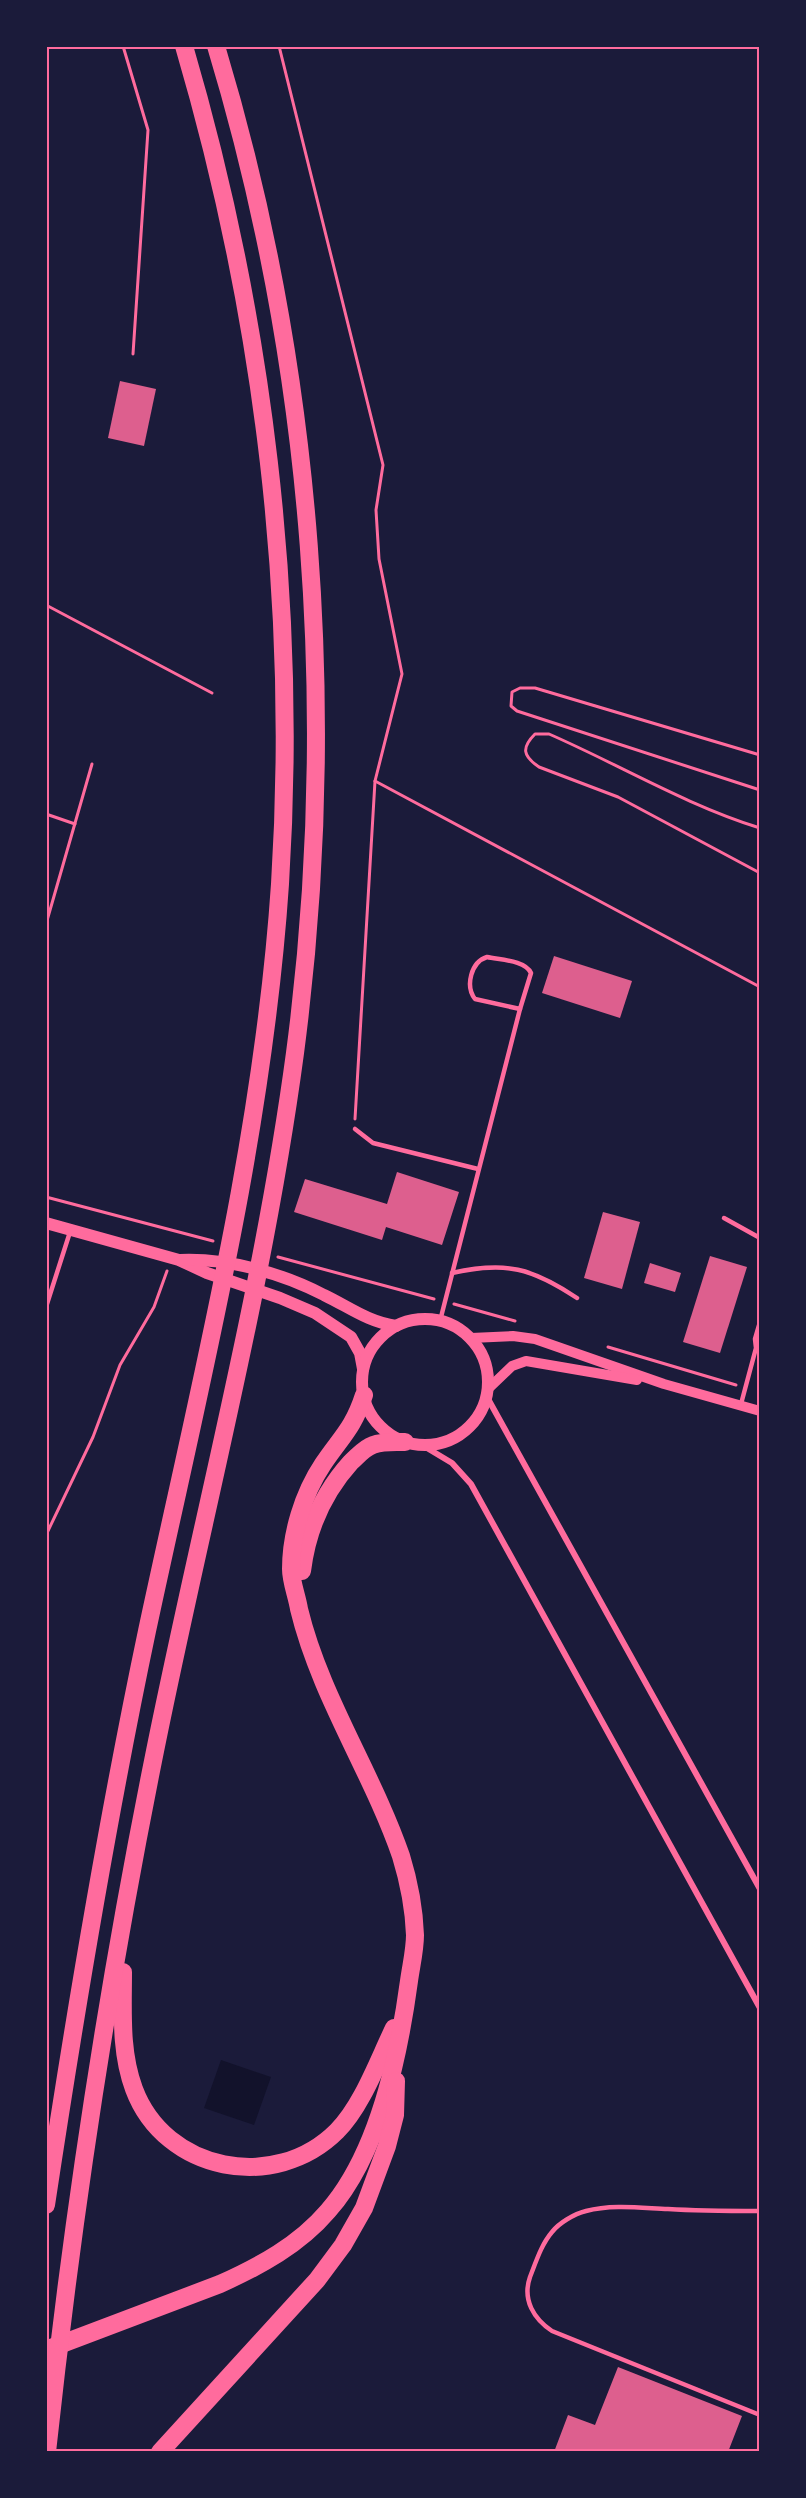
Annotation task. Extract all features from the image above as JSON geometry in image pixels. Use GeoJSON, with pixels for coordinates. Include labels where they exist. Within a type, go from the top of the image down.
{"type":"FeatureCollection","features":[{"type":"Feature","properties":{"kind":"highway"},"geometry":{"type":"LineString","coordinates":[[46,2205],[100,1871],[146,1635],[208,1358],[238,1209],[264,1049],[279,888],[284,747],[281,597],[273,497],[251,330],[227,209],[184,46]]}},
{"type":"Feature","properties":{"kind":"highway"},"geometry":{"type":"LineString","coordinates":[[47,2451],[78,2201],[122,1928],[170,1680],[269,1212],[295,1053],[310,895],[315,782],[314,642],[304,497],[282,329],[257,204],[216,46]]}},
{"type":"Feature","properties":{"kind":"highway"},"geometry":{"type":"LineString","coordinates":[[46,2350],[247,2272],[286,2248],[316,2224],[345,2188],[364,2153],[381,2110],[406,2002],[415,1938],[410,1887],[401,1856],[385,1818],[310,1650],[291,1572],[296,1531],[314,1479],[350,1430],[364,1395]]}},
{"type":"Feature","properties":{"kind":"highway"},"geometry":{"type":"LineString","coordinates":[[300,1612],[305,1549],[316,1514],[324,1499],[347,1467],[367,1448],[383,1442],[414,1443]]}},
{"type":"Feature","properties":{"kind":"highway"},"geometry":{"type":"LineString","coordinates":[[122,1928],[124,2040],[127,2067],[134,2091],[146,2112],[174,2143],[201,2159],[219,2165],[256,2168],[275,2165],[311,2151],[336,2132],[362,2095],[406,2002]]}},
{"type":"Feature","properties":{"kind":"highway"},"geometry":{"type":"LineString","coordinates":[[160,2451],[316,2280],[343,2245],[364,2208],[387,2146],[395,2115],[396,2049]]}},
{"type":"Feature","properties":{"kind":"main road"},"geometry":{"type":"LineString","coordinates":[[46,1223],[175,1259],[207,1273],[280,1298],[331,1322],[351,1337],[357,1345],[363,1369],[364,1395],[369,1410],[381,1427],[414,1443],[445,1442],[464,1432],[478,1417],[488,1393],[486,1362],[471,1338],[456,1327],[440,1321],[420,1319],[396,1326],[377,1341],[363,1369]]}},
{"type":"Feature","properties":{"kind":"main road"},"geometry":{"type":"LineString","coordinates":[[175,1259],[209,1260],[282,1278],[323,1294],[373,1321],[396,1326]]}},
{"type":"Feature","properties":{"kind":"street"},"geometry":{"type":"LineString","coordinates":[[471,1338],[513,1336],[535,1339],[664,1384],[759,1411]]}},
{"type":"Feature","properties":{"kind":"street"},"geometry":{"type":"LineString","coordinates":[[664,1384],[526,1361],[512,1366],[488,1393],[759,1889]]}},
{"type":"Feature","properties":{"kind":"street"},"geometry":{"type":"LineString","coordinates":[[414,1443],[452,1463],[471,1484],[759,2008]]}},
{"type":"Feature","properties":{"kind":"lane"},"geometry":{"type":"LineString","coordinates":[[440,1321],[531,973],[523,964],[487,957],[480,959],[474,966],[470,987],[475,999],[520,1009]]}},
{"type":"Feature","properties":{"kind":"lane"},"geometry":{"type":"LineString","coordinates":[[355,1129],[373,1143],[478,1169]]}},
{"type":"Feature","properties":{"kind":"lane"},"geometry":{"type":"LineString","coordinates":[[724,1218],[759,1238]]}},
{"type":"Feature","properties":{"kind":"lane"},"geometry":{"type":"LineString","coordinates":[[46,1307],[71,1229]]}},
{"type":"Feature","properties":{"kind":"lane"},"geometry":{"type":"LineString","coordinates":[[452,1272],[497,1266],[526,1271],[552,1281],[577,1298]]}},
{"type":"Feature","properties":{"kind":"lane"},"geometry":{"type":"LineString","coordinates":[[741,1406],[756,1348],[759,1322]]}},
{"type":"Feature","properties":{"kind":"lane"},"geometry":{"type":"LineString","coordinates":[[759,2211],[623,2207],[586,2211],[567,2219],[552,2231],[539,2254],[529,2282],[528,2298],[535,2317],[552,2331],[759,2415]]}},
{"type":"Feature","properties":{"kind":"path"},"geometry":{"type":"LineString","coordinates":[[123,46],[148,130],[133,354]]}},
{"type":"Feature","properties":{"kind":"path"},"geometry":{"type":"LineString","coordinates":[[279,46],[383,465],[376,510],[379,559],[402,674],[375,781],[355,1129]]}},
{"type":"Feature","properties":{"kind":"path"},"geometry":{"type":"LineString","coordinates":[[46,605],[212,693]]}},
{"type":"Feature","properties":{"kind":"path"},"geometry":{"type":"LineString","coordinates":[[759,755],[535,688],[520,687],[512,692],[510,698],[511,705],[517,711],[759,790]]}},
{"type":"Feature","properties":{"kind":"path"},"geometry":{"type":"LineString","coordinates":[[759,828],[721,816],[686,801],[549,734],[536,734],[526,742],[525,751],[528,760],[539,767],[618,797],[759,873]]}},
{"type":"Feature","properties":{"kind":"path"},"geometry":{"type":"LineString","coordinates":[[46,924],[92,764]]}},
{"type":"Feature","properties":{"kind":"path"},"geometry":{"type":"LineString","coordinates":[[375,781],[759,987]]}},
{"type":"Feature","properties":{"kind":"path"},"geometry":{"type":"LineString","coordinates":[[46,814],[75,825]]}},
{"type":"Feature","properties":{"kind":"path"},"geometry":{"type":"LineString","coordinates":[[46,1535],[93,1437],[120,1365],[154,1306],[175,1259]]}},
{"type":"Feature","properties":{"kind":"path"},"geometry":{"type":"LineString","coordinates":[[482,1312],[516,1322]]}},
{"type":"Feature","properties":{"kind":"path"},"geometry":{"type":"LineString","coordinates":[[606,1347],[745,1388]]}},
{"type":"Feature","properties":{"kind":"shaded area"},"geometry":{"type":"Polygon","coordinates":[[[221,2060],[271,2077],[254,2125],[204,2108],[221,2060]]]}},
{"type":"Feature","properties":{"kind":"building"},"geometry":{"type":"Polygon","coordinates":[[[120,381],[156,389],[144,446],[108,438],[120,381]]]}},
{"type":"Feature","properties":{"kind":"building"},"geometry":{"type":"Polygon","coordinates":[[[554,956],[632,981],[620,1018],[542,993],[554,956]]]}},
{"type":"Feature","properties":{"kind":"building"},"geometry":{"type":"Polygon","coordinates":[[[397,1172],[459,1192],[442,1245],[386,1227],[382,1240],[294,1212],[305,1179],[387,1204],[397,1172]]]}},
{"type":"Feature","properties":{"kind":"building"},"geometry":{"type":"Polygon","coordinates":[[[603,1212],[640,1222],[622,1289],[584,1278],[603,1212]]]}},
{"type":"Feature","properties":{"kind":"building"},"geometry":{"type":"Polygon","coordinates":[[[710,1256],[747,1267],[720,1353],[683,1342],[710,1256]]]}},
{"type":"Feature","properties":{"kind":"building"},"geometry":{"type":"Polygon","coordinates":[[[650,1263],[681,1273],[675,1292],[644,1283],[650,1263]]]}},
{"type":"Feature","properties":{"kind":"building"},"geometry":{"type":"Polygon","coordinates":[[[618,2367],[742,2416],[728,2452],[554,2452],[568,2415],[595,2425],[618,2367]]]}}]}
